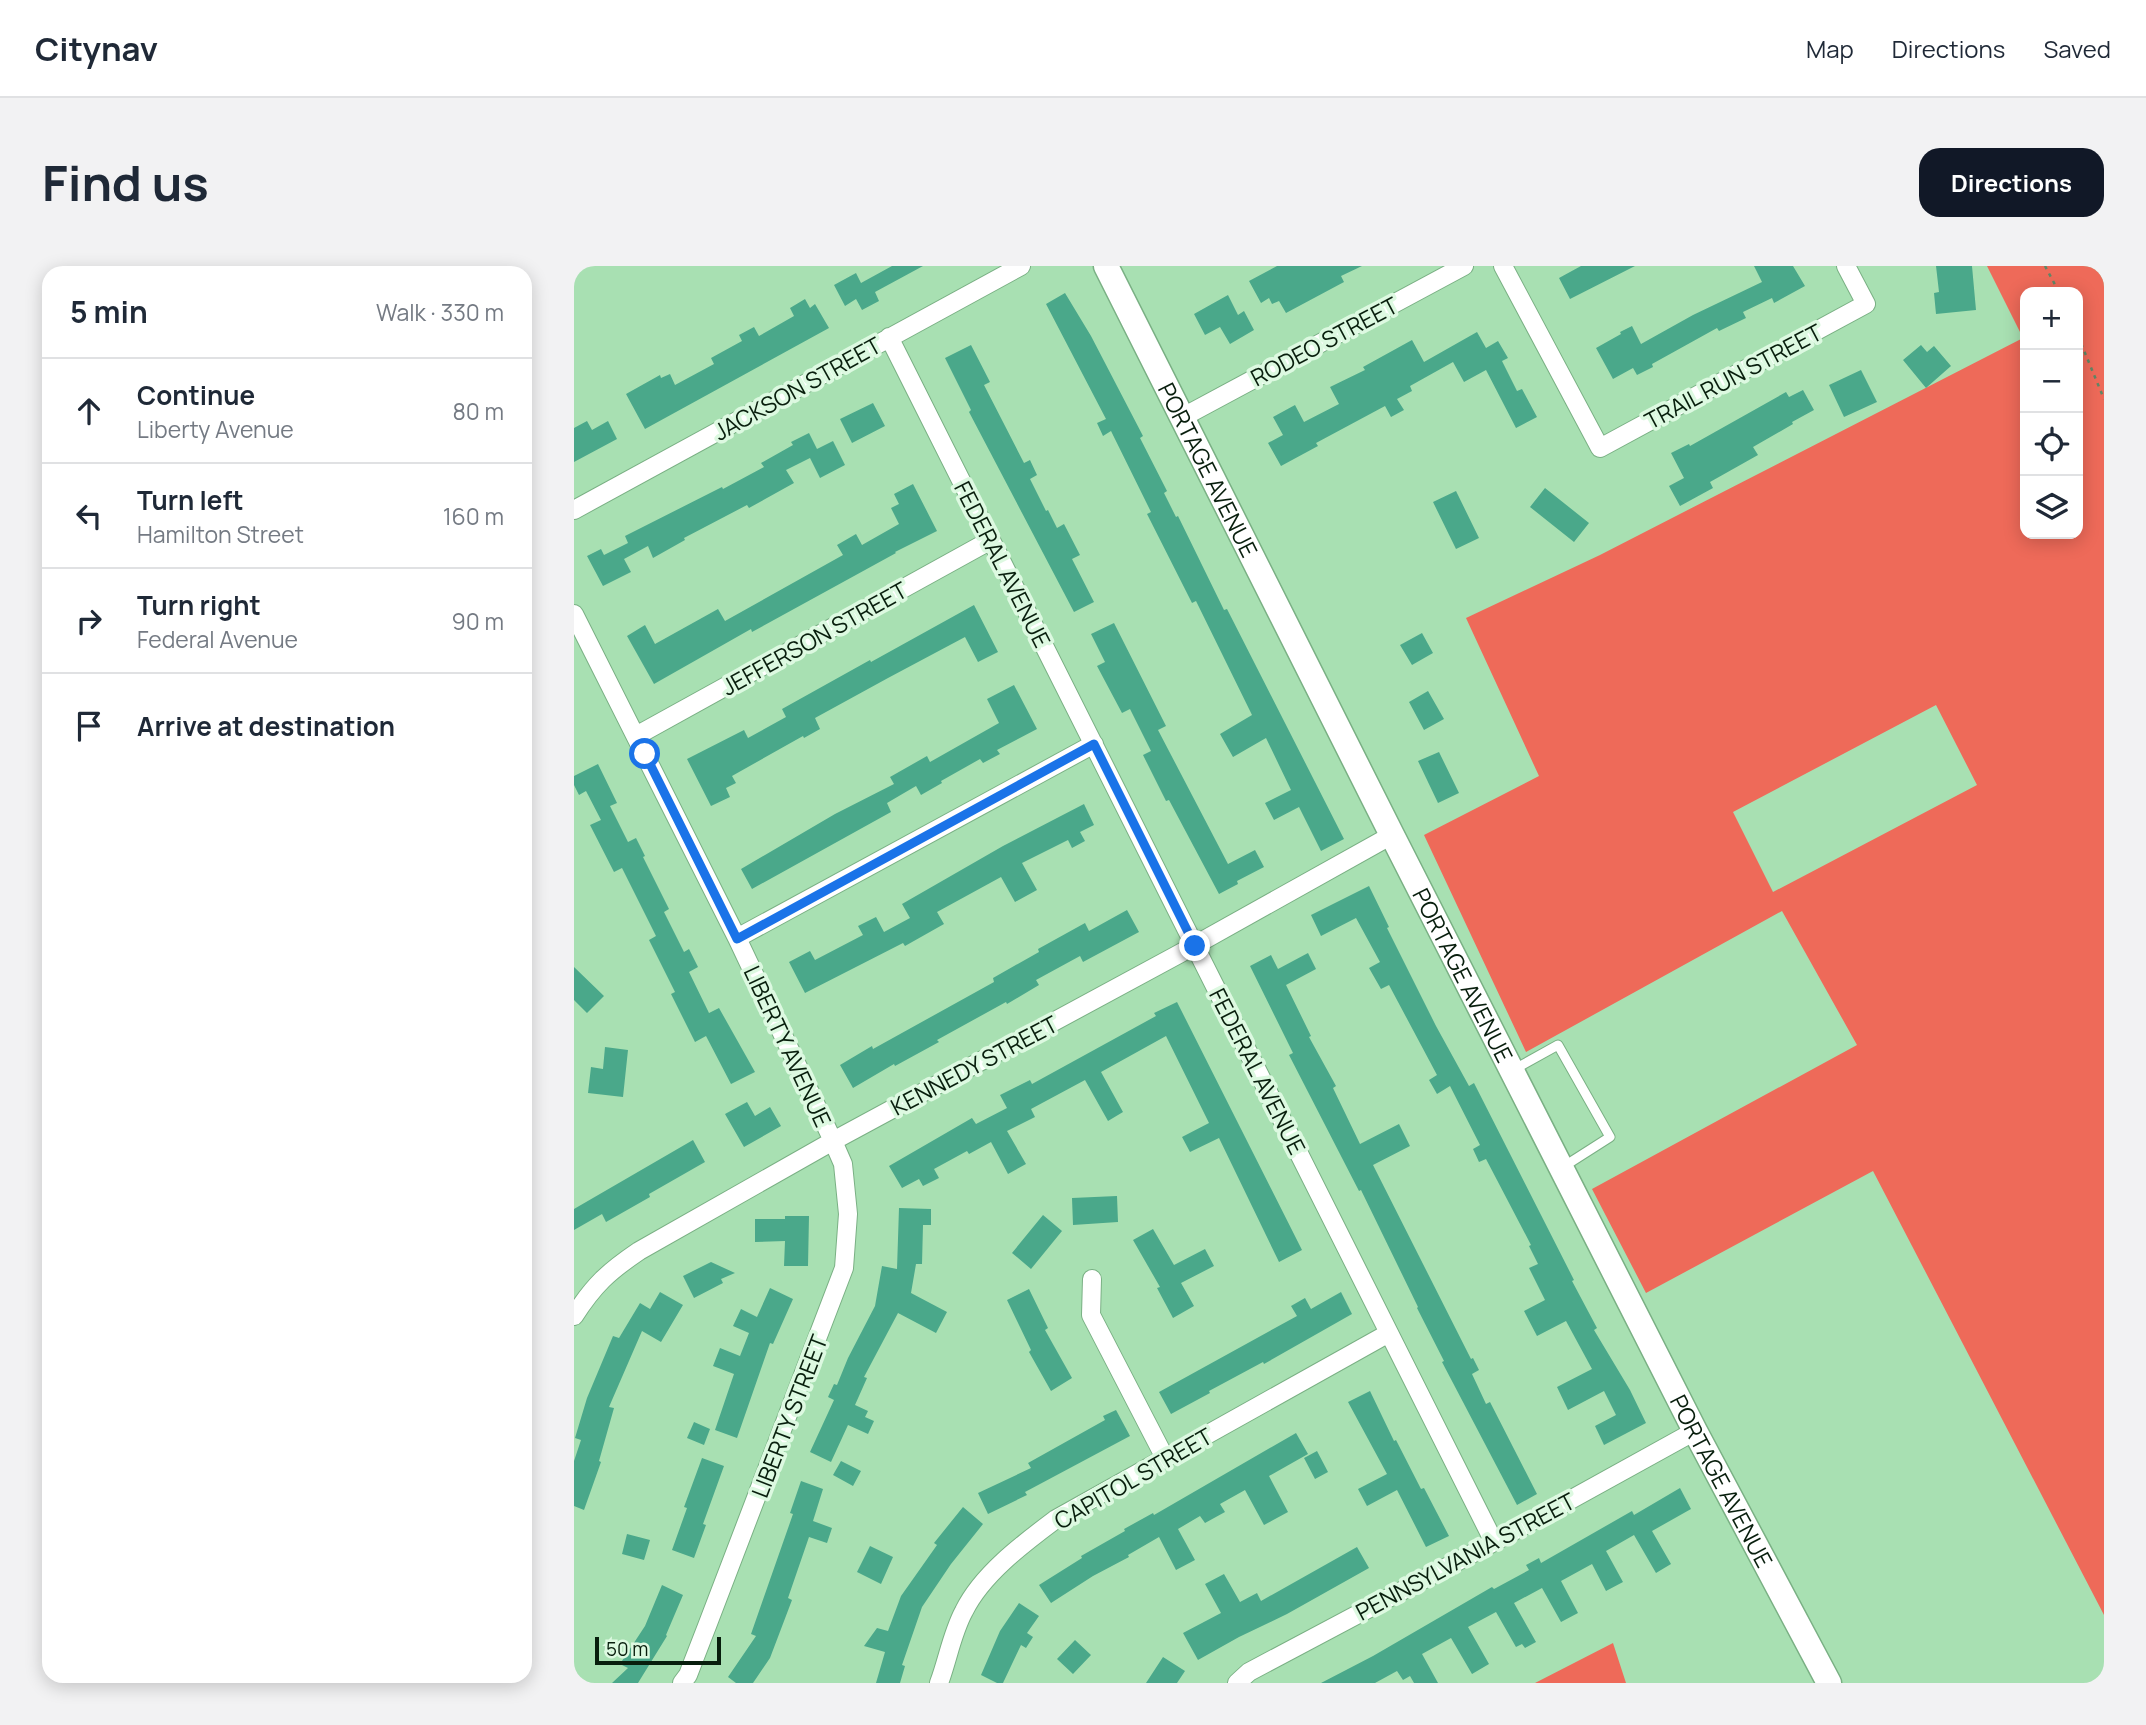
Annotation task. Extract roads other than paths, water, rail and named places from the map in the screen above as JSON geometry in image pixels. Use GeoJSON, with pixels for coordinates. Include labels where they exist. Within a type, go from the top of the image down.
{"type":"FeatureCollection","features":[{"type":"Feature","properties":{"kind":"street","name":"JACKSON STREET"},"geometry":{"type":"LineString","coordinates":[[574,510],[1021,266]]}},
{"type":"Feature","properties":{"kind":"street","name":"PORTAGE AVENUE"},"geometry":{"type":"LineString","coordinates":[[1106,266],[1511,1071],[1695,1431],[1829,1683]]}},
{"type":"Feature","properties":{"kind":"street","name":"RODEO STREET"},"geometry":{"type":"LineString","coordinates":[[1183,417],[1464,266]]}},
{"type":"Feature","properties":{"kind":"street","name":"TRAIL RUN STREET"},"geometry":{"type":"LineString","coordinates":[[1503,266],[1600,448],[1866,304],[1846,266]]}},
{"type":"Feature","properties":{"kind":"street","name":"FEDERAL AVENUE"},"geometry":{"type":"LineString","coordinates":[[889,337],[1494,1542]]}},
{"type":"Feature","properties":{"kind":"street","name":"JEFFERSON STREET"},"geometry":{"type":"LineString","coordinates":[[636,736],[991,540]]}},
{"type":"Feature","properties":{"kind":"street","name":"LIBERTY AVENUE"},"geometry":{"type":"LineString","coordinates":[[574,614],[737,939],[833,1141]]}},
{"type":"Feature","properties":{"kind":"street"},"geometry":{"type":"LineString","coordinates":[[737,939],[1094,744]]}},
{"type":"Feature","properties":{"kind":"street","name":"KENNEDY STREET"},"geometry":{"type":"LineString","coordinates":[[574,1317],[590,1291],[612,1269],[639,1251],[833,1141],[1195,946],[1392,835]]}},
{"type":"Feature","properties":{"kind":"street","name":"LIBERTY STREET"},"geometry":{"type":"LineString","coordinates":[[682,1683],[688,1675],[844,1268],[848,1214],[843,1164],[833,1141]]}},
{"type":"Feature","properties":{"kind":"street"},"geometry":{"type":"LineString","coordinates":[[1092,1279],[1091,1315],[1165,1458]]}},
{"type":"Feature","properties":{"kind":"street","name":"CAPITOL STREET"},"geometry":{"type":"LineString","coordinates":[[939,1683],[964,1610],[979,1588],[1001,1564],[1031,1538],[1056,1519],[1389,1333]]}},
{"type":"Feature","properties":{"kind":"street","name":"PENNSYLVANIA STREET"},"geometry":{"type":"LineString","coordinates":[[1237,1683],[1249,1672],[1494,1542],[1695,1431]]}},
{"type":"Feature","properties":{"kind":"lane"},"geometry":{"type":"LineString","coordinates":[[1511,1071],[1558,1045],[1610,1137],[1561,1168]]}}]}
